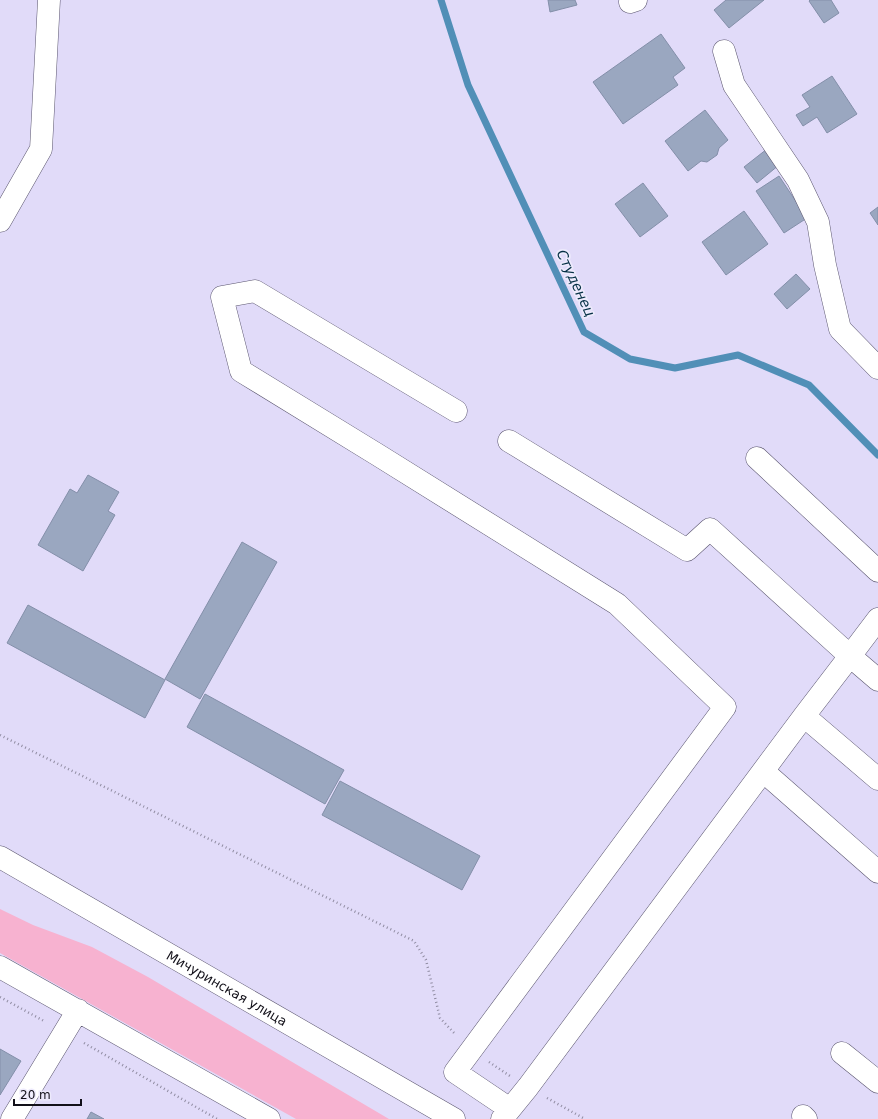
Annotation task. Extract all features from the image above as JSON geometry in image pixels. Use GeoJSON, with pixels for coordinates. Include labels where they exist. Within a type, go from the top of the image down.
{"type":"FeatureCollection","features":[{"type":"Feature","properties":{"kind":"street"},"geometry":{"type":"LineString","coordinates":[[0,221],[41,149],[49,0]]}},
{"type":"Feature","properties":{"kind":"street"},"geometry":{"type":"LineString","coordinates":[[724,51],[734,84],[798,180],[818,222],[825,264],[840,329],[878,368]]}},
{"type":"Feature","properties":{"kind":"street"},"geometry":{"type":"LineString","coordinates":[[456,411],[255,291],[222,297],[241,372],[618,604],[725,707],[455,1072],[506,1114],[528,1087],[878,619]]}},
{"type":"Feature","properties":{"kind":"street"},"geometry":{"type":"LineString","coordinates":[[509,441],[687,550],[710,529],[878,680]]}},
{"type":"Feature","properties":{"kind":"street"},"geometry":{"type":"LineString","coordinates":[[757,458],[878,572]]}},
{"type":"Feature","properties":{"kind":"street"},"geometry":{"type":"LineString","coordinates":[[804,716],[878,779]]}},
{"type":"Feature","properties":{"kind":"street"},"geometry":{"type":"LineString","coordinates":[[763,771],[878,872]]}},
{"type":"Feature","properties":{"kind":"street","name":"Мичуринская улица"},"geometry":{"type":"LineString","coordinates":[[0,857],[454,1119]]}},
{"type":"Feature","properties":{"kind":"street"},"geometry":{"type":"LineString","coordinates":[[0,967],[267,1118]]}},
{"type":"Feature","properties":{"kind":"street"},"geometry":{"type":"LineString","coordinates":[[12,1119],[78,1010]]}},
{"type":"Feature","properties":{"kind":"street"},"geometry":{"type":"LineString","coordinates":[[842,1053],[878,1082]]}},
{"type":"Feature","properties":{"kind":"path"},"geometry":{"type":"LineString","coordinates":[[0,734],[414,941],[426,960],[440,1018],[471,1050],[508,1076],[585,1119]]}},
{"type":"Feature","properties":{"kind":"path"},"geometry":{"type":"LineString","coordinates":[[0,997],[217,1119]]}},
{"type":"Feature","properties":{"kind":"shaded area"},"geometry":{"type":"Polygon","coordinates":[[[0,909],[33,925],[92,947],[148,977],[389,1119],[296,1119],[0,953],[0,909]]]}},
{"type":"Feature","properties":{"kind":"building"},"geometry":{"type":"Polygon","coordinates":[[[548,0],[575,0],[577,5],[550,12],[548,0]]]}},
{"type":"Feature","properties":{"kind":"building"},"geometry":{"type":"Polygon","coordinates":[[[726,0],[764,0],[729,28],[714,10],[726,0]]]}},
{"type":"Feature","properties":{"kind":"building"},"geometry":{"type":"Polygon","coordinates":[[[831,0],[839,13],[824,23],[809,1],[831,0]]]}},
{"type":"Feature","properties":{"kind":"building"},"geometry":{"type":"Polygon","coordinates":[[[661,34],[685,68],[673,77],[678,85],[623,124],[593,82],[661,34]]]}},
{"type":"Feature","properties":{"kind":"building"},"geometry":{"type":"Polygon","coordinates":[[[832,76],[857,114],[827,133],[817,117],[803,126],[796,115],[810,107],[802,95],[832,76]]]}},
{"type":"Feature","properties":{"kind":"building"},"geometry":{"type":"Polygon","coordinates":[[[705,110],[728,140],[719,148],[717,155],[707,162],[701,161],[688,171],[665,141],[705,110]]]}},
{"type":"Feature","properties":{"kind":"building"},"geometry":{"type":"Polygon","coordinates":[[[767,149],[779,165],[757,183],[744,167],[767,149]]]}},
{"type":"Feature","properties":{"kind":"building"},"geometry":{"type":"Polygon","coordinates":[[[779,176],[807,218],[784,233],[756,191],[779,176]]]}},
{"type":"Feature","properties":{"kind":"building"},"geometry":{"type":"Polygon","coordinates":[[[643,183],[668,216],[640,237],[615,204],[643,183]]]}},
{"type":"Feature","properties":{"kind":"building"},"geometry":{"type":"Polygon","coordinates":[[[878,207],[878,225],[870,213],[878,207]]]}},
{"type":"Feature","properties":{"kind":"building"},"geometry":{"type":"Polygon","coordinates":[[[744,211],[768,244],[726,275],[702,242],[744,211]]]}},
{"type":"Feature","properties":{"kind":"building"},"geometry":{"type":"Polygon","coordinates":[[[796,274],[810,289],[787,309],[774,294],[796,274]]]}},
{"type":"Feature","properties":{"kind":"building"},"geometry":{"type":"Polygon","coordinates":[[[88,475],[119,492],[108,511],[115,515],[83,571],[38,545],[70,489],[77,493],[88,475]]]}},
{"type":"Feature","properties":{"kind":"building"},"geometry":{"type":"Polygon","coordinates":[[[242,542],[277,562],[200,699],[165,679],[242,542]]]}},
{"type":"Feature","properties":{"kind":"building"},"geometry":{"type":"Polygon","coordinates":[[[28,605],[165,680],[145,718],[7,643],[28,605]]]}},
{"type":"Feature","properties":{"kind":"building"},"geometry":{"type":"Polygon","coordinates":[[[205,694],[344,770],[325,804],[187,727],[205,694]]]}},
{"type":"Feature","properties":{"kind":"building"},"geometry":{"type":"Polygon","coordinates":[[[340,781],[480,856],[462,890],[322,815],[340,781]]]}},
{"type":"Feature","properties":{"kind":"building"},"geometry":{"type":"Polygon","coordinates":[[[0,1049],[21,1061],[0,1095],[0,1049]]]}},
{"type":"Feature","properties":{"kind":"building"},"geometry":{"type":"Polygon","coordinates":[[[91,1112],[104,1119],[87,1119],[91,1112]]]}},
{"type":"Feature","properties":{"kind":"waterway","name":"Студенец"},"geometry":{"type":"LineString","coordinates":[[441,0],[468,85],[584,332],[630,359],[675,368],[738,355],[809,385],[878,455]]}}]}
